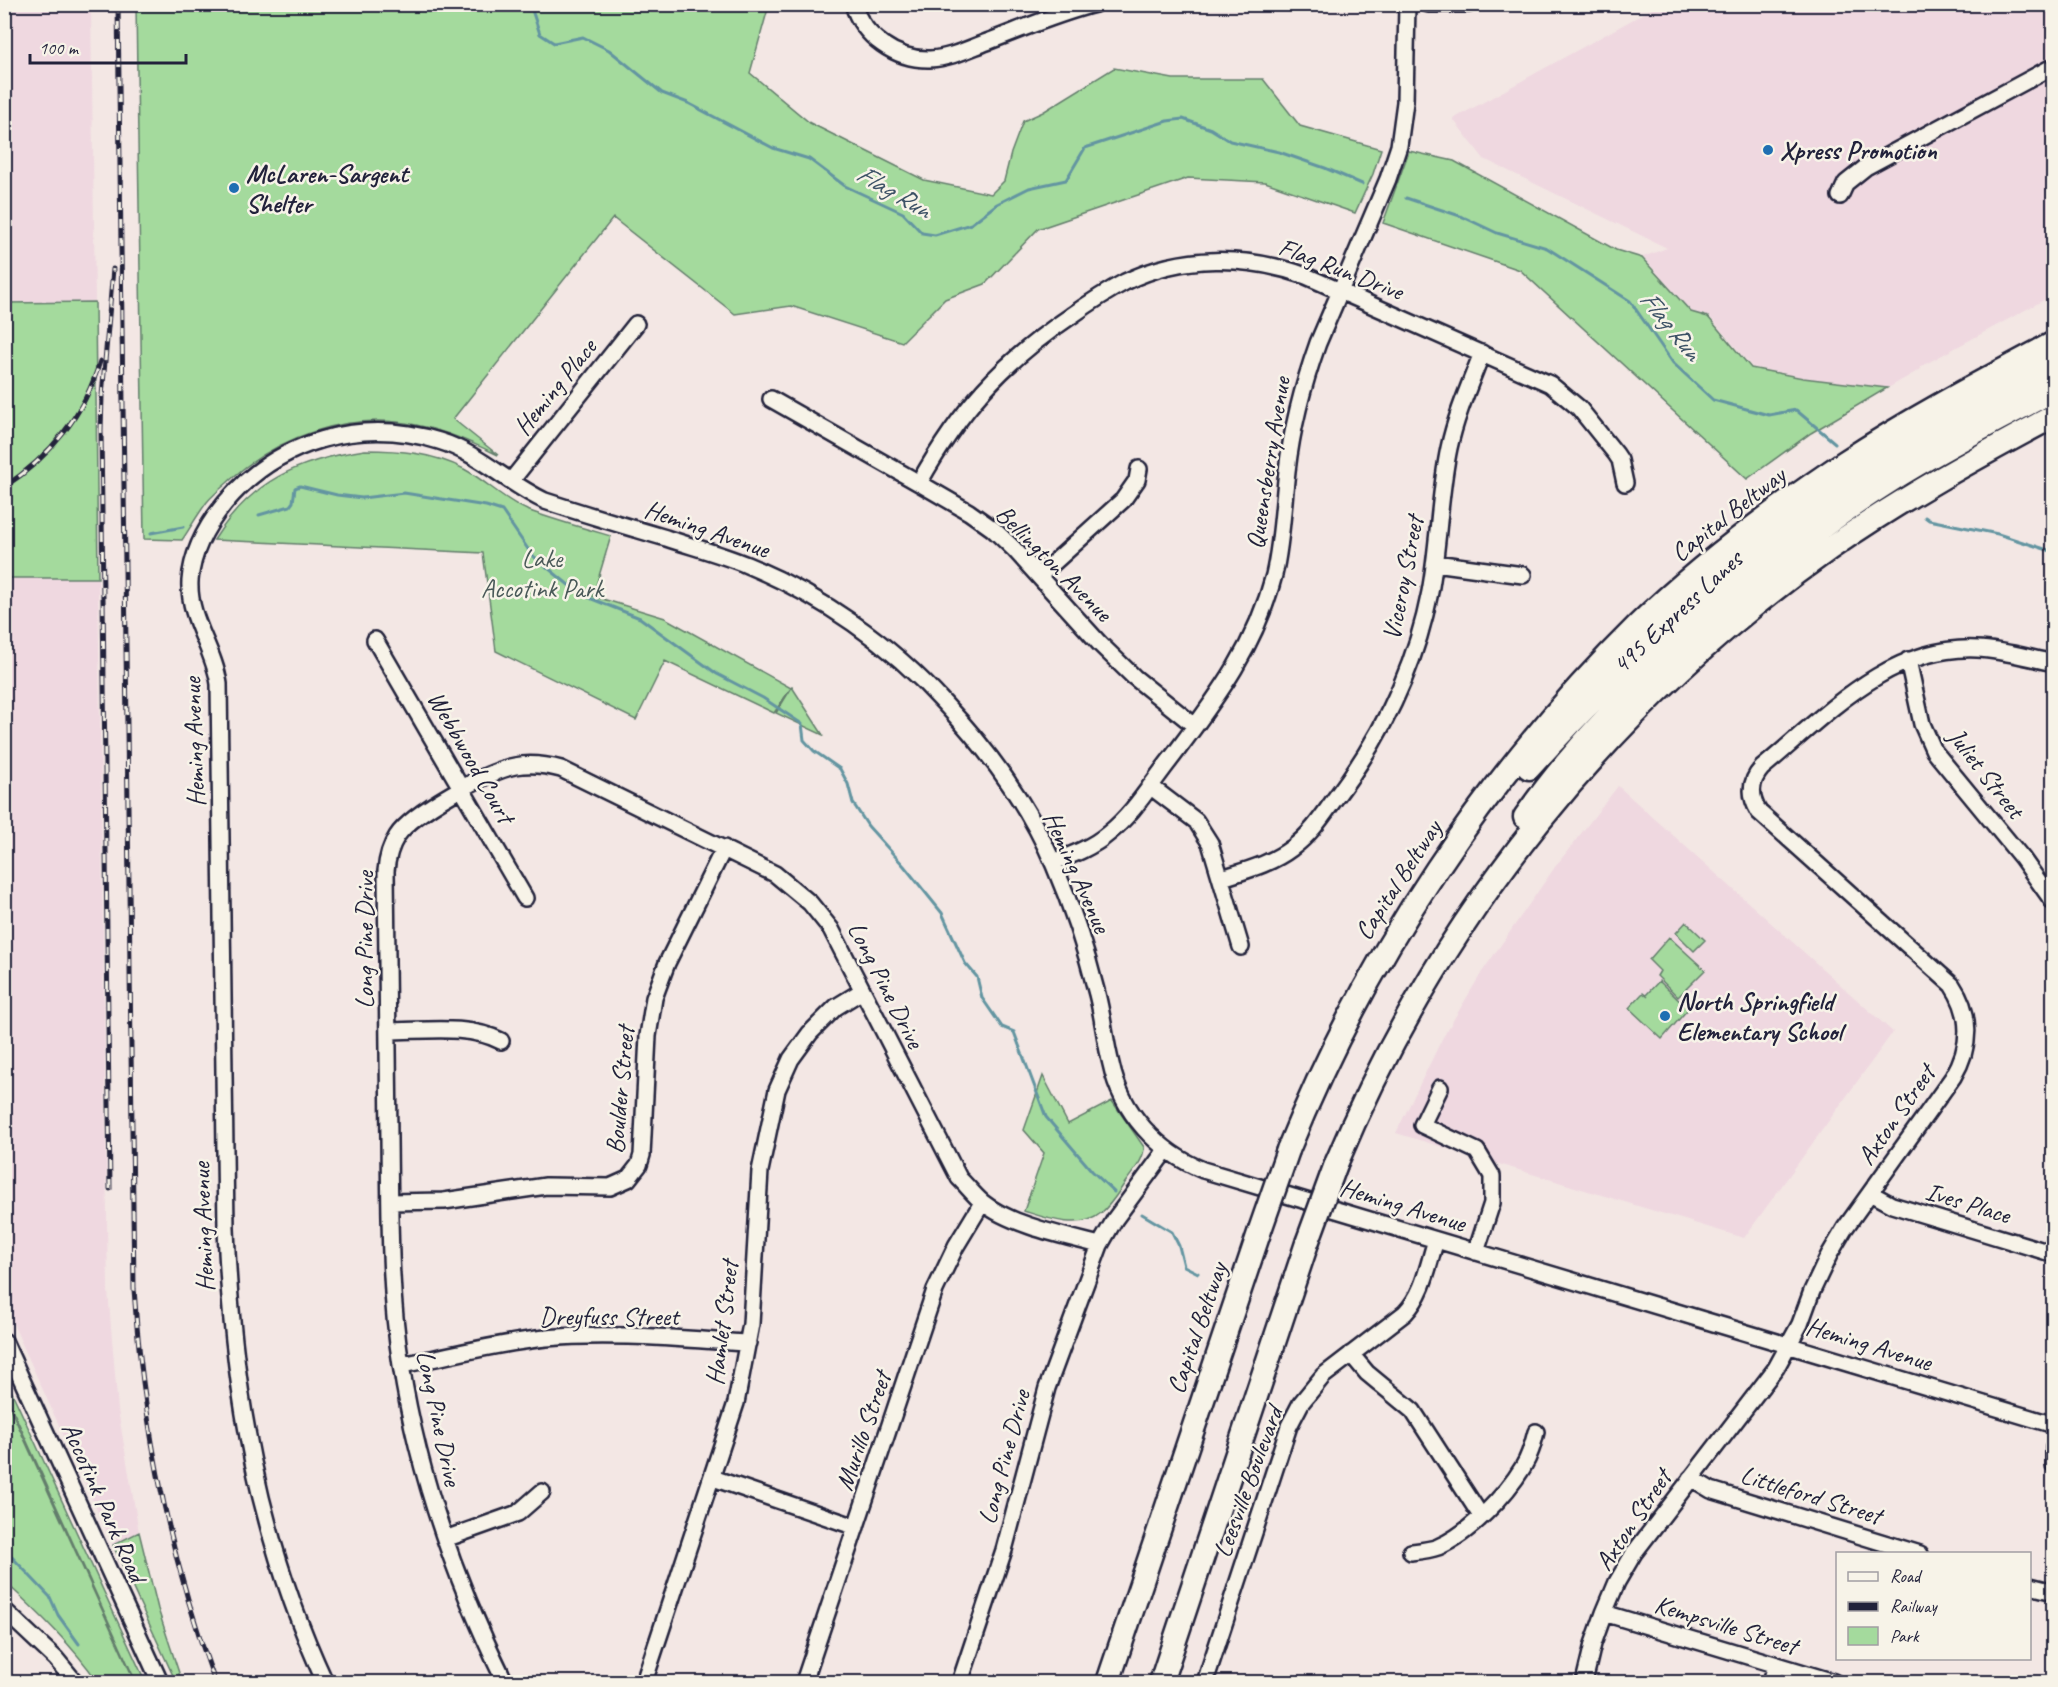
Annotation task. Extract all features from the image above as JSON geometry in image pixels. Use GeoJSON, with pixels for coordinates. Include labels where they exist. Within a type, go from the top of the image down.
{"type":"FeatureCollection","features":[{"type":"Feature","properties":{"kind":"highway","name":"Capital Beltway"},"geometry":{"type":"LineString","coordinates":[[1108,1683],[1260,1230],[1305,1107],[1377,964],[1477,814],[1536,736],[1601,663],[1668,597],[1754,528],[1844,463],[1906,425],[2054,343]]}},
{"type":"Feature","properties":{"kind":"highway","name":"495 Express Lanes"},"geometry":{"type":"LineString","coordinates":[[1419,898],[1546,749],[1668,625],[1714,584],[1821,502],[1865,474],[1912,445],[2054,368]]}},
{"type":"Feature","properties":{"kind":"highway","name":"495 Express Lanes"},"geometry":{"type":"LineString","coordinates":[[1433,973],[1511,838],[1535,802],[1616,708],[1668,655],[1735,593],[1783,554],[1845,510],[1896,477],[2054,390]]}},
{"type":"Feature","properties":{"kind":"highway"},"geometry":{"type":"LineString","coordinates":[[1161,1683],[1307,1244],[1336,1164],[1377,1075],[1433,973],[1484,894],[1534,827],[1631,717],[1684,666],[1764,598],[1830,549],[1924,488],[2054,416]]}},
{"type":"Feature","properties":{"kind":"street"},"geometry":{"type":"LineString","coordinates":[[853,4],[860,21],[877,40],[898,53],[923,58],[954,55],[1063,9],[1095,4]]}},
{"type":"Feature","properties":{"kind":"street","name":"Queensberry Avenue"},"geometry":{"type":"LineString","coordinates":[[1053,862],[1084,849],[1108,834],[1123,820],[1195,726],[1238,664],[1252,637],[1265,604],[1279,548],[1287,470],[1299,403],[1315,351],[1388,179],[1399,146],[1405,102],[1407,4]]}},
{"type":"Feature","properties":{"kind":"street"},"geometry":{"type":"LineString","coordinates":[[1428,4],[1469,4]]}},
{"type":"Feature","properties":{"kind":"street"},"geometry":{"type":"LineString","coordinates":[[1840,196],[1846,183],[1866,167],[2054,66]]}},
{"type":"Feature","properties":{"kind":"street","name":"Flag Run Drive"},"geometry":{"type":"LineString","coordinates":[[919,483],[957,421],[986,386],[1008,363],[1046,333],[1126,281],[1174,265],[1221,260],[1266,264],[1289,270],[1550,384],[1569,398],[1616,454],[1620,460],[1625,483]]}},
{"type":"Feature","properties":{"kind":"street","name":"Heming Place"},"geometry":{"type":"LineString","coordinates":[[511,481],[636,324]]}},
{"type":"Feature","properties":{"kind":"street","name":"Viceroy Street"},"geometry":{"type":"LineString","coordinates":[[1222,878],[1263,865],[1294,847],[1315,826],[1356,772],[1385,722],[1406,673],[1425,615],[1435,563],[1443,480],[1450,445],[1459,413],[1482,353]]}},
{"type":"Feature","properties":{"kind":"street","name":"Bellington Avenue"},"geometry":{"type":"LineString","coordinates":[[771,399],[969,512],[993,529],[1100,644],[1134,677],[1195,726]]}},
{"type":"Feature","properties":{"kind":"street","name":"Heming Avenue"},"geometry":{"type":"LineString","coordinates":[[325,1683],[298,1617],[273,1541],[251,1454],[236,1366],[228,1290],[226,1228],[219,684],[214,658],[194,614],[190,598],[192,565],[202,538],[220,510],[245,482],[281,456],[319,440],[351,432],[394,432],[442,441],[469,453],[526,492],[545,501],[747,565],[803,592],[856,625],[920,678],[970,733],[1016,795],[1053,862],[1087,955],[1099,1000],[1111,1065],[1119,1089],[1136,1119],[1166,1150],[1203,1170],[2054,1425]]}},
{"type":"Feature","properties":{"kind":"street"},"geometry":{"type":"LineString","coordinates":[[1039,576],[1124,500],[1137,480],[1139,469]]}},
{"type":"Feature","properties":{"kind":"street"},"geometry":{"type":"LineString","coordinates":[[1435,563],[1523,575]]}},
{"type":"Feature","properties":{"kind":"street","name":"Webbwood Court"},"geometry":{"type":"LineString","coordinates":[[375,640],[525,898]]}},
{"type":"Feature","properties":{"kind":"street","name":"Axton Street"},"geometry":{"type":"LineString","coordinates":[[1584,1683],[1593,1644],[1604,1613],[1617,1582],[1634,1552],[1770,1377],[1800,1324],[1828,1255],[1958,1068],[1967,1038],[1966,1016],[1957,993],[1942,975],[1759,812],[1754,803],[1752,789],[1754,780],[1762,768],[1848,697],[1874,677],[1908,660],[1932,653],[1978,649],[2054,663]]}},
{"type":"Feature","properties":{"kind":"street","name":"Juliet Street"},"geometry":{"type":"LineString","coordinates":[[1908,660],[1922,724],[1934,751],[2022,858],[2054,903]]}},
{"type":"Feature","properties":{"kind":"street","name":"Long Pine Drive"},"geometry":{"type":"LineString","coordinates":[[505,1683],[470,1606],[445,1539],[418,1450],[401,1365],[393,1287],[390,1202],[386,871],[389,851],[397,835],[410,822],[487,775],[506,768],[529,764],[550,766],[561,769],[775,874],[810,903],[831,929],[959,1178],[982,1203],[1007,1216],[1054,1233],[1100,1245]]}},
{"type":"Feature","properties":{"kind":"street"},"geometry":{"type":"LineString","coordinates":[[1150,786],[1202,828],[1210,843],[1222,878],[1241,947]]}},
{"type":"Feature","properties":{"kind":"street","name":"Boulder Street"},"geometry":{"type":"LineString","coordinates":[[390,1202],[455,1200],[546,1186],[619,1185],[634,1173],[642,1155],[648,1036],[654,998],[667,963],[724,848]]}},
{"type":"Feature","properties":{"kind":"street","name":"Hamlet Street"},"geometry":{"type":"LineString","coordinates":[[644,1683],[736,1403],[748,1343],[760,1171],[777,1090],[791,1059],[810,1033],[836,1007],[862,991]]}},
{"type":"Feature","properties":{"kind":"street"},"geometry":{"type":"LineString","coordinates":[[388,1031],[472,1031],[501,1041]]}},
{"type":"Feature","properties":{"kind":"street"},"geometry":{"type":"LineString","coordinates":[[1440,1088],[1422,1125],[1477,1150],[1492,1176],[1492,1203],[1476,1252]]}},
{"type":"Feature","properties":{"kind":"street","name":"Long Pine Drive"},"geometry":{"type":"LineString","coordinates":[[960,1683],[1004,1550],[1047,1388],[1100,1245],[1115,1219],[1166,1150]]}},
{"type":"Feature","properties":{"kind":"street","name":"Ives Place"},"geometry":{"type":"LineString","coordinates":[[1870,1193],[1892,1205],[2054,1254]]}},
{"type":"Feature","properties":{"kind":"street","name":"Murillo Street"},"geometry":{"type":"LineString","coordinates":[[804,1683],[935,1290],[956,1246],[982,1203]]}},
{"type":"Feature","properties":{"kind":"street","name":"Leesville Boulevard"},"geometry":{"type":"LineString","coordinates":[[1205,1683],[1289,1426],[1301,1403],[1323,1376],[1413,1305],[1422,1285],[1436,1240]]}},
{"type":"Feature","properties":{"kind":"street","name":"Dreyfuss Street"},"geometry":{"type":"LineString","coordinates":[[401,1365],[520,1341],[567,1336],[748,1343]]}},
{"type":"Feature","properties":{"kind":"street","name":"Accotink Park Road"},"geometry":{"type":"LineString","coordinates":[[4,1341],[160,1683]]}},
{"type":"Feature","properties":{"kind":"street"},"geometry":{"type":"LineString","coordinates":[[1351,1354],[1367,1373],[1413,1411],[1481,1516]]}},
{"type":"Feature","properties":{"kind":"street"},"geometry":{"type":"LineString","coordinates":[[1411,1552],[1431,1549],[1452,1540],[1481,1516],[1505,1491],[1523,1467],[1532,1449],[1536,1432]]}},
{"type":"Feature","properties":{"kind":"street"},"geometry":{"type":"LineString","coordinates":[[2054,1447],[2054,1465]]}},
{"type":"Feature","properties":{"kind":"street"},"geometry":{"type":"LineString","coordinates":[[713,1478],[856,1527]]}},
{"type":"Feature","properties":{"kind":"street","name":"Littleford Street"},"geometry":{"type":"LineString","coordinates":[[1690,1478],[1711,1490],[1913,1552]]}},
{"type":"Feature","properties":{"kind":"street"},"geometry":{"type":"LineString","coordinates":[[445,1539],[518,1513],[542,1492]]}},
{"type":"Feature","properties":{"kind":"street"},"geometry":{"type":"LineString","coordinates":[[2031,1586],[2046,1590],[2054,1589]]}},
{"type":"Feature","properties":{"kind":"street"},"geometry":{"type":"LineString","coordinates":[[4,1610],[56,1659],[75,1683]]}},
{"type":"Feature","properties":{"kind":"street","name":"Kempsville Street"},"geometry":{"type":"LineString","coordinates":[[1604,1613],[1834,1683]]}},
{"type":"Feature","properties":{"kind":"street"},"geometry":{"type":"LineString","coordinates":[[1771,1683],[1776,1665]]}},
{"type":"Feature","properties":{"kind":"shaded area"},"geometry":{"type":"Polygon","coordinates":[[[4,5],[91,5],[95,302],[5,303],[4,5]]]}},
{"type":"Feature","properties":{"kind":"shaded area"},"geometry":{"type":"Polygon","coordinates":[[[1659,5],[2053,5],[2053,295],[1920,367],[1921,369],[1888,388],[1805,378],[1752,367],[1710,317],[1692,312],[1643,257],[1667,248],[1484,159],[1453,119],[1659,5]]]}},
{"type":"Feature","properties":{"kind":"shaded area"},"geometry":{"type":"Polygon","coordinates":[[[4,578],[98,578],[108,1291],[118,1410],[139,1532],[113,1545],[5,1306],[4,578]]]}},
{"type":"Feature","properties":{"kind":"shaded area","name":"North Springfield Elementary School"},"geometry":{"type":"Polygon","coordinates":[[[1618,786],[1893,1032],[1744,1238],[1396,1133],[1442,1039],[1482,972],[1555,867],[1618,786]]]}},
{"type":"Feature","properties":{"kind":"green space"},"geometry":{"type":"Polygon","coordinates":[[[136,5],[769,5],[750,73],[810,123],[924,180],[991,194],[1004,181],[1023,121],[1043,112],[1114,68],[1173,79],[1263,79],[1300,126],[1381,149],[1373,174],[1355,213],[1265,182],[1188,178],[1038,229],[985,284],[945,299],[902,342],[791,306],[735,314],[613,218],[453,419],[498,455],[458,437],[416,425],[365,422],[340,425],[291,440],[246,466],[207,502],[182,540],[144,539],[136,5]]]}},
{"type":"Feature","properties":{"kind":"green space"},"geometry":{"type":"Polygon","coordinates":[[[1409,151],[1454,161],[1616,250],[1642,258],[1691,312],[1708,317],[1751,368],[1803,378],[1887,388],[1811,433],[1747,479],[1520,270],[1383,223],[1409,151]]]}},
{"type":"Feature","properties":{"kind":"green space"},"geometry":{"type":"Polygon","coordinates":[[[95,302],[98,578],[5,578],[5,303],[95,302]]]}},
{"type":"Feature","properties":{"kind":"green space","name":"Lake Accotink Park"},"geometry":{"type":"Polygon","coordinates":[[[365,450],[404,452],[440,459],[464,469],[527,510],[611,536],[593,596],[665,618],[791,688],[774,713],[665,661],[636,720],[496,651],[483,553],[214,540],[244,502],[260,488],[278,477],[318,460],[365,450]]]}},
{"type":"Feature","properties":{"kind":"green space"},"geometry":{"type":"Polygon","coordinates":[[[792,687],[823,735],[776,713],[792,687]]]}},
{"type":"Feature","properties":{"kind":"green space"},"geometry":{"type":"Polygon","coordinates":[[[1686,922],[1705,940],[1694,951],[1676,933],[1686,922]]]}},
{"type":"Feature","properties":{"kind":"green space"},"geometry":{"type":"Polygon","coordinates":[[[1669,937],[1705,970],[1678,997],[1657,976],[1660,971],[1649,960],[1669,937]]]}},
{"type":"Feature","properties":{"kind":"green space"},"geometry":{"type":"Polygon","coordinates":[[[1659,981],[1688,1009],[1662,1039],[1629,1008],[1643,993],[1648,997],[1646,995],[1659,981]]]}},
{"type":"Feature","properties":{"kind":"green space"},"geometry":{"type":"Polygon","coordinates":[[[1043,1076],[1068,1124],[1112,1101],[1144,1147],[1138,1165],[1115,1198],[1105,1210],[1093,1218],[1073,1222],[1063,1221],[1024,1211],[1044,1153],[1024,1130],[1043,1076]]]}},
{"type":"Feature","properties":{"kind":"green space"},"geometry":{"type":"Polygon","coordinates":[[[4,1375],[145,1682],[136,1682],[5,1393],[4,1375]]]}},
{"type":"Feature","properties":{"kind":"green space"},"geometry":{"type":"Polygon","coordinates":[[[4,1397],[135,1682],[98,1682],[54,1630],[5,1582],[4,1397]]]}},
{"type":"Feature","properties":{"kind":"green space"},"geometry":{"type":"Polygon","coordinates":[[[139,1532],[158,1609],[182,1682],[176,1682],[113,1545],[139,1532]]]}},
{"type":"Feature","properties":{"kind":"waterway","name":"Flag Run"},"geometry":{"type":"LineString","coordinates":[[530,4],[540,34],[554,43],[583,37],[609,50],[662,93],[688,103],[773,148],[809,159],[845,186],[903,213],[922,233],[935,235],[971,224],[997,204],[1029,188],[1066,180],[1085,148],[1167,121],[1183,119],[1211,129],[1230,141],[1279,152],[1362,184]]}},
{"type":"Feature","properties":{"kind":"waterway","name":"Flag Run"},"geometry":{"type":"LineString","coordinates":[[1406,198],[1463,217],[1497,233],[1547,248],[1630,301],[1673,363],[1713,400],[1769,415],[1796,410],[1835,443]]}},
{"type":"Feature","properties":{"kind":"waterway"},"geometry":{"type":"LineString","coordinates":[[259,515],[290,506],[293,502],[295,488],[300,486],[337,495],[362,498],[404,493],[486,506],[502,511],[532,555],[570,586],[592,599],[640,618],[717,674],[763,698],[802,724],[804,740],[814,751],[840,769],[848,784],[853,803],[868,826],[942,913],[965,963],[977,977],[982,998],[1002,1027],[1014,1032],[1046,1117],[1092,1171],[1114,1192]]}},
{"type":"Feature","properties":{"kind":"waterway","name":"Flag Run"},"geometry":{"type":"LineString","coordinates":[[1925,517],[1929,520],[1998,534],[2054,552]]}},
{"type":"Feature","properties":{"kind":"waterway"},"geometry":{"type":"LineString","coordinates":[[151,533],[183,527]]}},
{"type":"Feature","properties":{"kind":"waterway"},"geometry":{"type":"LineString","coordinates":[[1142,1214],[1172,1232],[1179,1246],[1184,1266],[1198,1273]]}},
{"type":"Feature","properties":{"kind":"waterway"},"geometry":{"type":"LineString","coordinates":[[4,1545],[11,1556],[50,1597],[58,1615],[79,1644]]}},
{"type":"Feature","properties":{"kind":"railway"},"geometry":{"type":"LineString","coordinates":[[118,4],[134,1289],[144,1390],[161,1488],[184,1586],[215,1682]]}},
{"type":"Feature","properties":{"kind":"railway"},"geometry":{"type":"LineString","coordinates":[[110,1189],[101,430],[113,269]]}},
{"type":"Feature","properties":{"kind":"railway"},"geometry":{"type":"LineString","coordinates":[[4,487],[36,462],[64,433],[85,399],[100,361]]}},
{"type":"Feature","properties":{"kind":"place","name":"Xpress Promotion"},"geometry":{"type":"Point","coordinates":[1768,150]}},
{"type":"Feature","properties":{"kind":"place","name":"McLaren-Sargent Shelter"},"geometry":{"type":"Point","coordinates":[234,188]}},
{"type":"Feature","properties":{"kind":"place","name":"North Springfield Elementary School"},"geometry":{"type":"Point","coordinates":[1665,1016]}}]}
